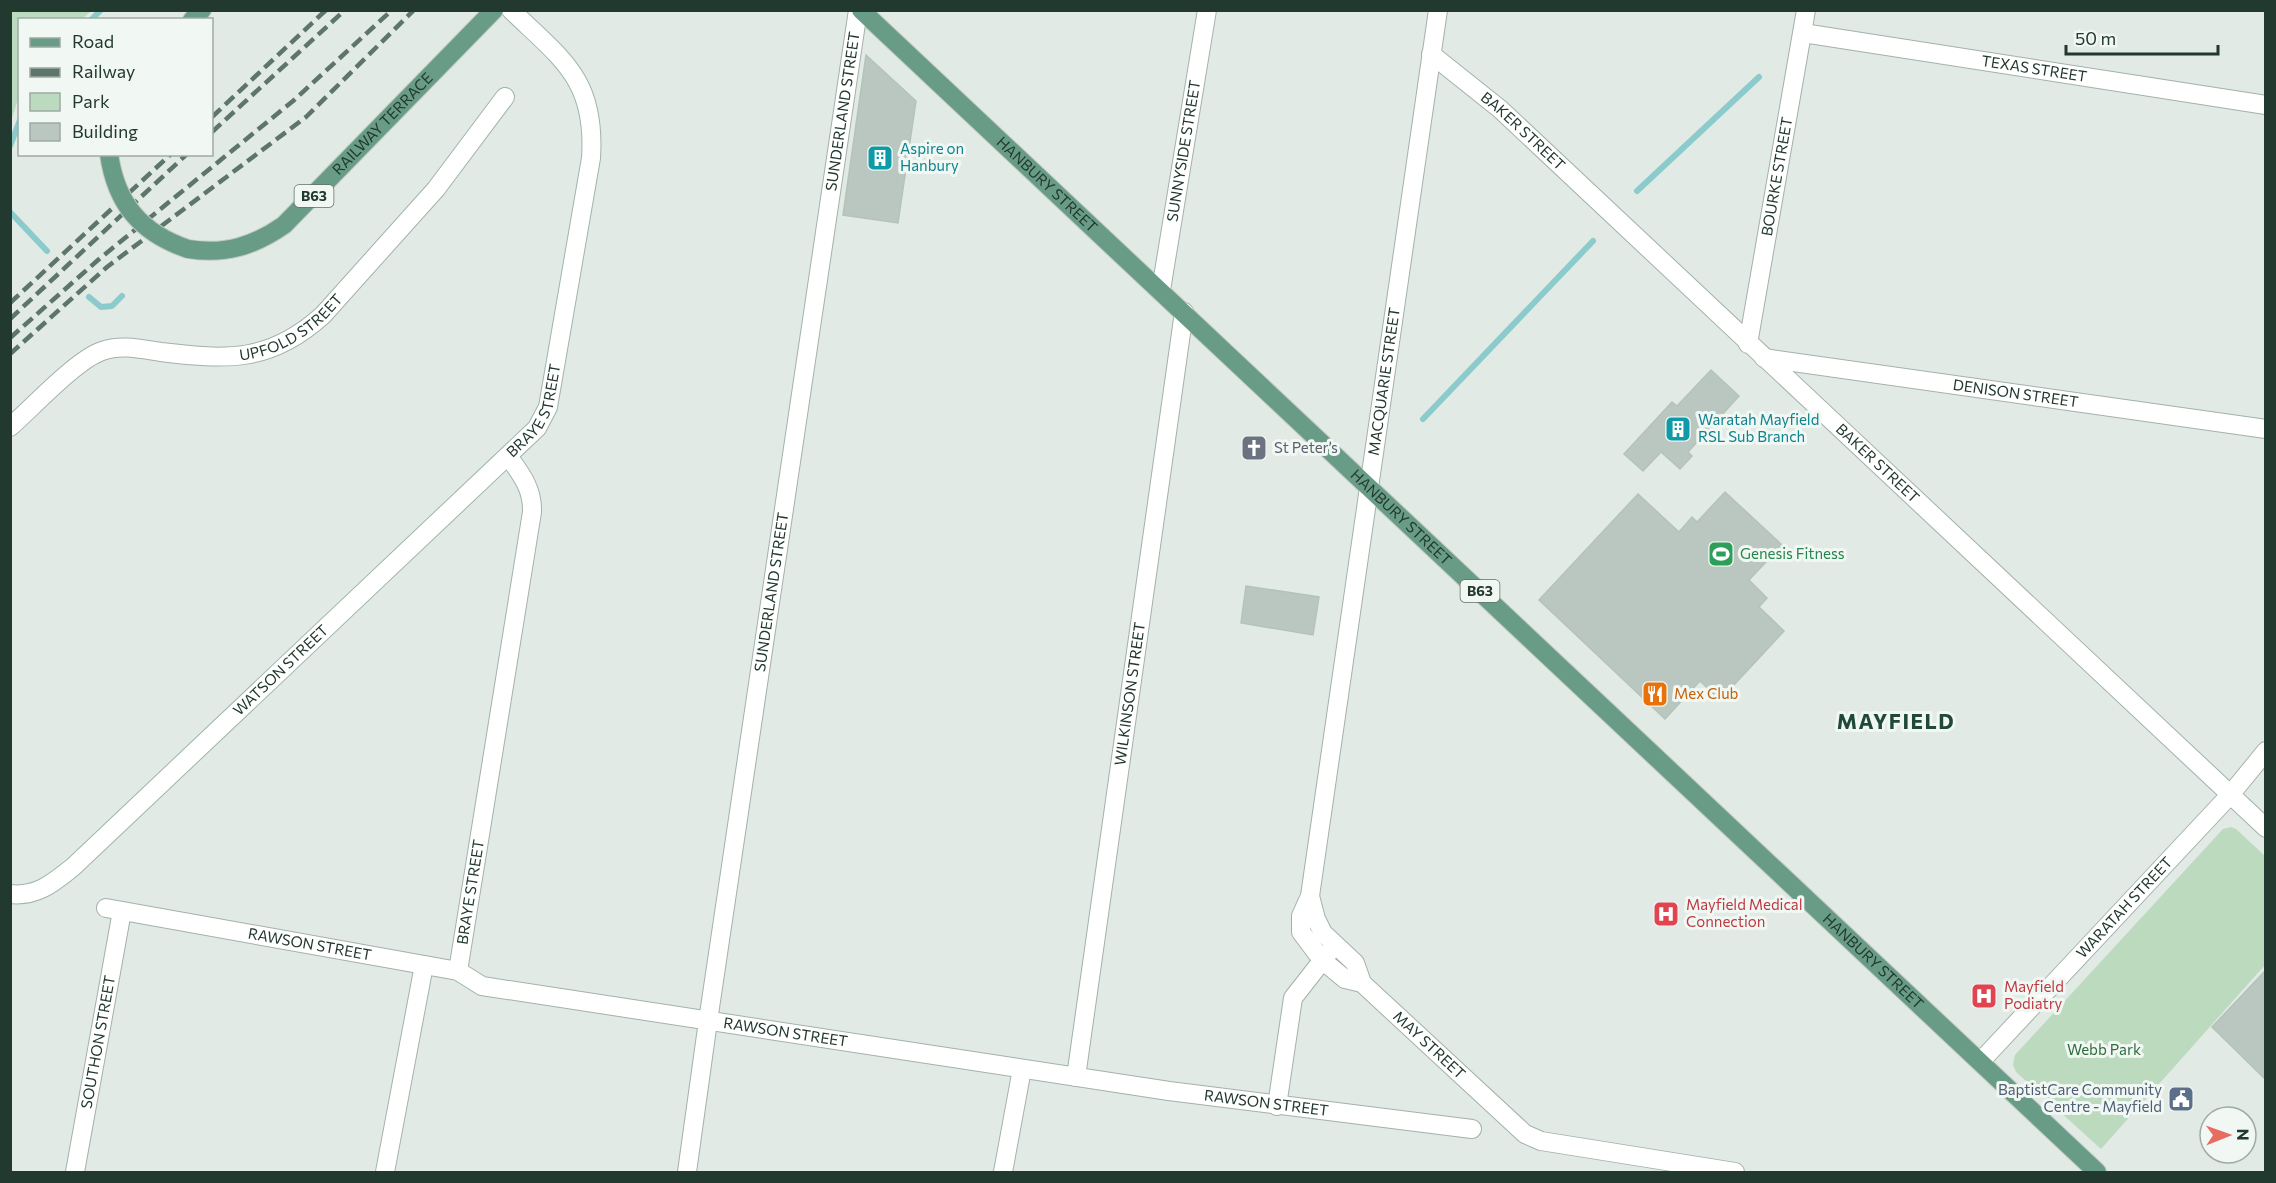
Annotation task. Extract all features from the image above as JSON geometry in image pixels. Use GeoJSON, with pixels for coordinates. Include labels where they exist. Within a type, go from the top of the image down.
{"type":"FeatureCollection","features":[{"type":"Feature","properties":{"kind":"main road","name":"RAILWAY TERRACE"},"geometry":{"type":"LineString","coordinates":[[110,156],[117,188],[135,217],[160,237],[188,249],[217,252],[258,241],[284,225],[494,10]]}},
{"type":"Feature","properties":{"kind":"main road","name":"HANBURY STREET"},"geometry":{"type":"LineString","coordinates":[[860,10],[1161,290],[2097,1173]]}},
{"type":"Feature","properties":{"kind":"street","name":"BRAYE STREET"},"geometry":{"type":"LineString","coordinates":[[458,971],[532,512],[532,501],[527,483],[508,456],[537,428],[548,407],[591,158],[592,134],[587,100],[576,78],[551,49],[511,10]]}},
{"type":"Feature","properties":{"kind":"street","name":"SUNDERLAND STREET"},"geometry":{"type":"LineString","coordinates":[[687,1173],[860,10]]}},
{"type":"Feature","properties":{"kind":"street","name":"SUNNYSIDE STREET"},"geometry":{"type":"LineString","coordinates":[[1161,290],[1207,10]]}},
{"type":"Feature","properties":{"kind":"street","name":"MACQUARIE STREET"},"geometry":{"type":"LineString","coordinates":[[1322,960],[1301,932],[1301,916],[1310,896],[1438,10]]}},
{"type":"Feature","properties":{"kind":"street","name":"BOURKE STREET"},"geometry":{"type":"LineString","coordinates":[[1748,344],[1806,10]]}},
{"type":"Feature","properties":{"kind":"street","name":"TEXAS STREET"},"geometry":{"type":"LineString","coordinates":[[1803,33],[2265,105]]}},
{"type":"Feature","properties":{"kind":"street","name":"BAKER STREET"},"geometry":{"type":"LineString","coordinates":[[1431,54],[1500,109],[2265,828]]}},
{"type":"Feature","properties":{"kind":"street","name":"UPFOLD STREET"},"geometry":{"type":"LineString","coordinates":[[10,427],[81,362],[101,351],[129,347],[208,358],[233,357],[270,349],[304,331],[323,315],[436,189],[505,97]]}},
{"type":"Feature","properties":{"kind":"street","name":"WILKINSON STREET"},"geometry":{"type":"LineString","coordinates":[[1076,1077],[1184,312]]}},
{"type":"Feature","properties":{"kind":"street","name":"DENISON STREET"},"geometry":{"type":"LineString","coordinates":[[1764,358],[2265,429]]}},
{"type":"Feature","properties":{"kind":"street","name":"WATSON STREET"},"geometry":{"type":"LineString","coordinates":[[10,894],[31,894],[52,884],[508,456]]}},
{"type":"Feature","properties":{"kind":"street","name":"WARATAH STREET"},"geometry":{"type":"LineString","coordinates":[[1981,1062],[2230,795],[2265,751]]}},
{"type":"Feature","properties":{"kind":"street","name":"MACQUARIE STREET"},"geometry":{"type":"LineString","coordinates":[[1310,896],[1316,919],[1323,933],[1335,946]]}},
{"type":"Feature","properties":{"kind":"street","name":"RAWSON STREET"},"geometry":{"type":"LineString","coordinates":[[114,910],[458,971],[482,986],[1076,1077],[1277,1106],[1472,1129]]}},
{"type":"Feature","properties":{"kind":"street","name":"SOUTHON STREET"},"geometry":{"type":"LineString","coordinates":[[75,1173],[114,910]]}},
{"type":"Feature","properties":{"kind":"street"},"geometry":{"type":"LineString","coordinates":[[1277,1106],[1293,998],[1335,946]]}},
{"type":"Feature","properties":{"kind":"street","name":"MAY STREET"},"geometry":{"type":"LineString","coordinates":[[1335,946],[1355,963],[1362,983],[1525,1134],[1541,1141],[1626,1164]]}},
{"type":"Feature","properties":{"kind":"street","name":"MAY STREET"},"geometry":{"type":"LineString","coordinates":[[1322,960],[1345,979],[1362,983]]}},
{"type":"Feature","properties":{"kind":"street"},"geometry":{"type":"LineString","coordinates":[[385,1173],[424,965]]}},
{"type":"Feature","properties":{"kind":"street"},"geometry":{"type":"LineString","coordinates":[[1003,1173],[1022,1069]]}},
{"type":"Feature","properties":{"kind":"street"},"geometry":{"type":"LineString","coordinates":[[1626,1164],[1735,1173]]}},
{"type":"Feature","properties":{"kind":"green space"},"geometry":{"type":"Polygon","coordinates":[[[11,10],[91,11],[83,18],[18,18],[18,99],[11,121],[11,10]]]}},
{"type":"Feature","properties":{"kind":"green space","name":"Webb Park"},"geometry":{"type":"Polygon","coordinates":[[[2231,827],[2265,856],[2265,965],[2101,1149],[2016,1072],[2013,1065],[2015,1055],[2223,829],[2231,827]]]}},
{"type":"Feature","properties":{"kind":"building","name":"Aspire on Hanbury"},"geometry":{"type":"Polygon","coordinates":[[[866,55],[916,101],[898,223],[843,215],[866,55]]]}},
{"type":"Feature","properties":{"kind":"building","name":"Waratah Mayfield RSL Sub Branch"},"geometry":{"type":"Polygon","coordinates":[[[1711,370],[1739,396],[1688,452],[1692,456],[1680,469],[1661,452],[1643,471],[1624,454],[1672,402],[1677,406],[1711,370]]]}},
{"type":"Feature","properties":{"kind":"building"},"geometry":{"type":"Polygon","coordinates":[[[1725,492],[1782,545],[1749,580],[1767,598],[1759,607],[1784,631],[1720,700],[1700,681],[1665,719],[1539,600],[1638,494],[1679,532],[1692,517],[1697,522],[1725,492]]]}},
{"type":"Feature","properties":{"kind":"building"},"geometry":{"type":"Polygon","coordinates":[[[1246,586],[1319,597],[1313,635],[1241,623],[1246,586]]]}},
{"type":"Feature","properties":{"kind":"building"},"geometry":{"type":"Polygon","coordinates":[[[2265,971],[2265,1079],[2212,1027],[2265,971]]]}},
{"type":"Feature","properties":{"kind":"waterway"},"geometry":{"type":"LineString","coordinates":[[93,18],[101,10]]}},
{"type":"Feature","properties":{"kind":"waterway"},"geometry":{"type":"LineString","coordinates":[[1637,191],[1759,77]]}},
{"type":"Feature","properties":{"kind":"waterway"},"geometry":{"type":"LineString","coordinates":[[10,146],[18,125]]}},
{"type":"Feature","properties":{"kind":"waterway"},"geometry":{"type":"LineString","coordinates":[[10,212],[47,251]]}},
{"type":"Feature","properties":{"kind":"waterway"},"geometry":{"type":"LineString","coordinates":[[1423,419],[1593,241]]}},
{"type":"Feature","properties":{"kind":"waterway"},"geometry":{"type":"LineString","coordinates":[[89,297],[101,307],[112,306],[122,296]]}},
{"type":"Feature","properties":{"kind":"railway"},"geometry":{"type":"LineString","coordinates":[[213,116],[326,10]]}},
{"type":"Feature","properties":{"kind":"railway"},"geometry":{"type":"LineString","coordinates":[[213,131],[345,10]]}},
{"type":"Feature","properties":{"kind":"railway"},"geometry":{"type":"LineString","coordinates":[[10,338],[98,260],[293,101],[392,10]]}},
{"type":"Feature","properties":{"kind":"railway"},"geometry":{"type":"LineString","coordinates":[[10,354],[107,267],[306,117],[414,10]]}},
{"type":"Feature","properties":{"kind":"railway"},"geometry":{"type":"LineString","coordinates":[[10,303],[169,156]]}},
{"type":"Feature","properties":{"kind":"railway"},"geometry":{"type":"LineString","coordinates":[[10,319],[185,156]]}},
{"type":"Feature","properties":{"kind":"place","name":"Aspire on Hanbury"},"geometry":{"type":"Point","coordinates":[880,158]}},
{"type":"Feature","properties":{"kind":"place","name":"Waratah Mayfield RSL Sub Branch"},"geometry":{"type":"Point","coordinates":[1678,429]}},
{"type":"Feature","properties":{"kind":"place","name":"St Peter’s"},"geometry":{"type":"Point","coordinates":[1254,448]}},
{"type":"Feature","properties":{"kind":"place","name":"Genesis Fitness"},"geometry":{"type":"Point","coordinates":[1721,554]}},
{"type":"Feature","properties":{"kind":"place","name":"Mex Club"},"geometry":{"type":"Point","coordinates":[1655,694]}},
{"type":"Feature","properties":{"kind":"place","name":"Mayfield Medical Connection"},"geometry":{"type":"Point","coordinates":[1666,914]}},
{"type":"Feature","properties":{"kind":"place","name":"Mayfield Podiatry"},"geometry":{"type":"Point","coordinates":[1984,996]}},
{"type":"Feature","properties":{"kind":"place","name":"BaptistCare Community Centre - Mayfield"},"geometry":{"type":"Point","coordinates":[2181,1099]}},
{"type":"Feature","properties":{"kind":"district","name":"MAYFIELD"},"geometry":{"type":"Point","coordinates":[1896,722]}}]}
